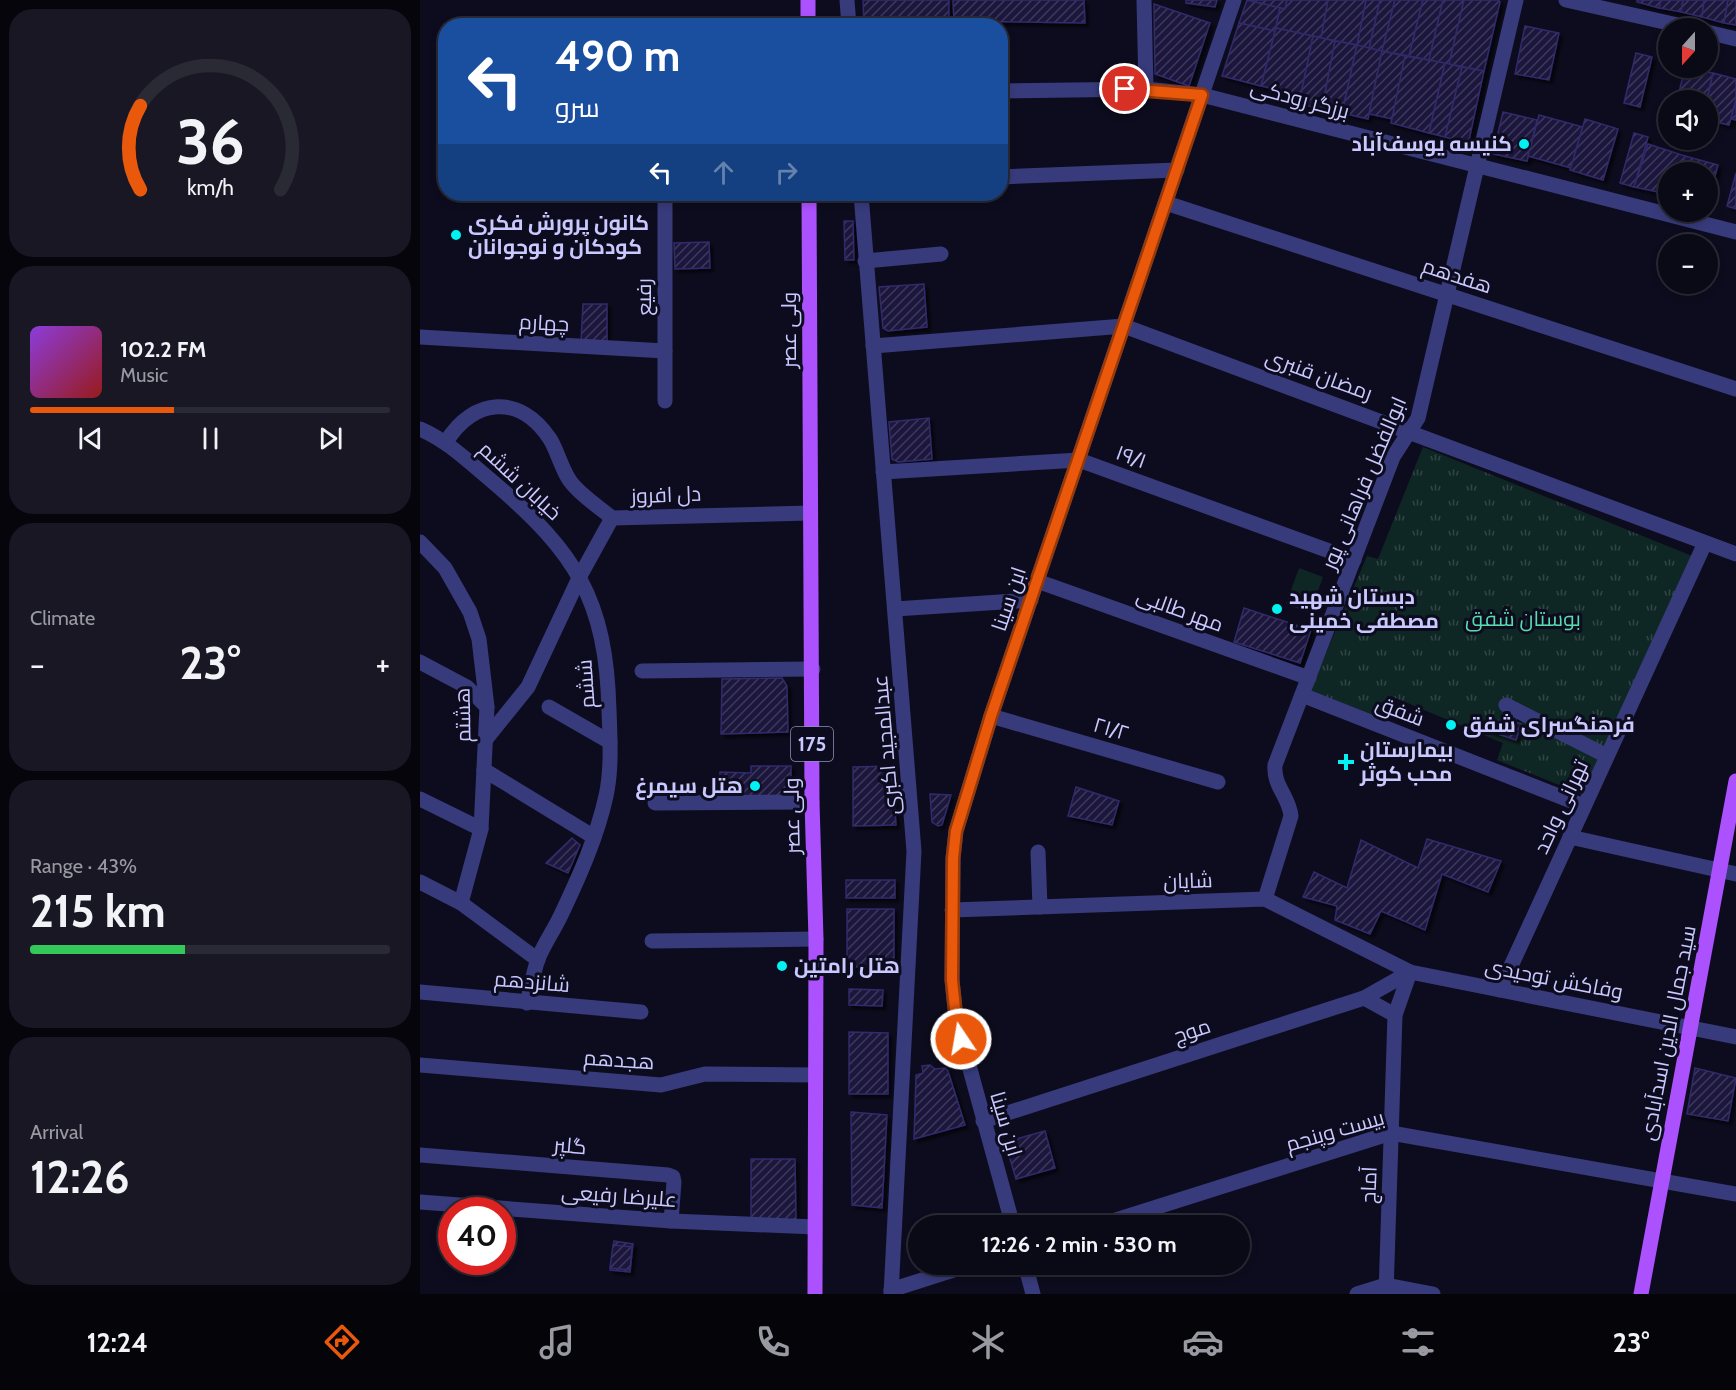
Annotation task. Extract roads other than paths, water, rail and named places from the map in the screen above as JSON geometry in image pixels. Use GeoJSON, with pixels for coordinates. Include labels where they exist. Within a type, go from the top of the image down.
{"type":"FeatureCollection","features":[{"type":"Feature","properties":{"kind":"main road"},"geometry":{"type":"LineString","coordinates":[[808,0],[808,18]]}},
{"type":"Feature","properties":{"kind":"main road","name":"ولی عصر"},"geometry":{"type":"LineString","coordinates":[[808,201],[813,669],[812,802],[816,939],[815,1294]]}},
{"type":"Feature","properties":{"kind":"main road","name":"سید جمال الدین اسدآبادی"},"geometry":{"type":"LineString","coordinates":[[1641,1294],[1736,781]]}},
{"type":"Feature","properties":{"kind":"street"},"geometry":{"type":"LineString","coordinates":[[847,0],[848,18]]}},
{"type":"Feature","properties":{"kind":"street"},"geometry":{"type":"LineString","coordinates":[[1144,0],[1146,89]]}},
{"type":"Feature","properties":{"kind":"street","name":"ابن سینا"},"geometry":{"type":"LineString","coordinates":[[1010,1215],[956,1018],[952,980],[952,910],[956,831],[991,716],[1234,0]]}},
{"type":"Feature","properties":{"kind":"street","name":"ابوالفضل فراهانی پور"},"geometry":{"type":"LineString","coordinates":[[1264,899],[1291,816],[1290,807],[1274,777],[1275,765],[1393,457],[1418,418],[1516,0]]}},
{"type":"Feature","properties":{"kind":"street"},"geometry":{"type":"LineString","coordinates":[[1566,0],[1658,21]]}},
{"type":"Feature","properties":{"kind":"street"},"geometry":{"type":"LineString","coordinates":[[1718,35],[1736,39]]}},
{"type":"Feature","properties":{"kind":"street","name":"برزگر رودکی"},"geometry":{"type":"LineString","coordinates":[[1008,91],[1146,89],[1202,95],[1476,168],[1736,232]]}},
{"type":"Feature","properties":{"kind":"street"},"geometry":{"type":"LineString","coordinates":[[1008,177],[1177,170]]}},
{"type":"Feature","properties":{"kind":"street","name":"رفیع"},"geometry":{"type":"LineString","coordinates":[[665,201],[665,401]]}},
{"type":"Feature","properties":{"kind":"street","name":"عبدالمجید اکبری"},"geometry":{"type":"LineString","coordinates":[[861,201],[914,851],[891,1292]]}},
{"type":"Feature","properties":{"kind":"street","name":"هفدهم"},"geometry":{"type":"LineString","coordinates":[[1166,203],[1736,389]]}},
{"type":"Feature","properties":{"kind":"street"},"geometry":{"type":"LineString","coordinates":[[865,261],[941,254]]}},
{"type":"Feature","properties":{"kind":"street","name":"رمضان قنبری"},"geometry":{"type":"LineString","coordinates":[[873,345],[1124,326],[1409,430],[1736,554]]}},
{"type":"Feature","properties":{"kind":"street","name":"چهارم"},"geometry":{"type":"LineString","coordinates":[[420,337],[665,351]]}},
{"type":"Feature","properties":{"kind":"street","name":"دل افروز"},"geometry":{"type":"LineString","coordinates":[[446,442],[452,433],[475,413],[497,407],[519,409],[537,423],[549,438],[570,481],[612,518],[810,513]]}},
{"type":"Feature","properties":{"kind":"street","name":"خیابان ششم"},"geometry":{"type":"LineString","coordinates":[[420,429],[446,442],[534,520],[580,576]]}},
{"type":"Feature","properties":{"kind":"street","name":"۱۹/۱"},"geometry":{"type":"LineString","coordinates":[[883,472],[1078,460],[1354,560]]}},
{"type":"Feature","properties":{"kind":"street"},"geometry":{"type":"LineString","coordinates":[[486,739],[528,687],[580,576],[612,518]]}},
{"type":"Feature","properties":{"kind":"street","name":"هشتم"},"geometry":{"type":"LineString","coordinates":[[420,542],[445,568],[471,612],[479,639],[487,707],[481,829],[461,903]]}},
{"type":"Feature","properties":{"kind":"street","name":"تهرانی واحد"},"geometry":{"type":"LineString","coordinates":[[1500,990],[1705,543]]}},
{"type":"Feature","properties":{"kind":"street","name":"ششم"},"geometry":{"type":"LineString","coordinates":[[527,1003],[538,960],[561,915],[594,837],[606,795],[610,742],[605,649],[598,621],[580,576]]}},
{"type":"Feature","properties":{"kind":"street","name":"مهر طالبی"},"geometry":{"type":"LineString","coordinates":[[1037,581],[1308,678]]}},
{"type":"Feature","properties":{"kind":"street"},"geometry":{"type":"LineString","coordinates":[[895,609],[1031,600]]}},
{"type":"Feature","properties":{"kind":"street"},"geometry":{"type":"LineString","coordinates":[[420,662],[467,687],[487,707]]}},
{"type":"Feature","properties":{"kind":"street"},"geometry":{"type":"LineString","coordinates":[[642,671],[813,669]]}},
{"type":"Feature","properties":{"kind":"street","name":"شفق"},"geometry":{"type":"LineString","coordinates":[[1302,695],[1584,806]]}},
{"type":"Feature","properties":{"kind":"street"},"geometry":{"type":"LineString","coordinates":[[1506,705],[1607,756]]}},
{"type":"Feature","properties":{"kind":"street"},"geometry":{"type":"LineString","coordinates":[[549,707],[610,742]]}},
{"type":"Feature","properties":{"kind":"street","name":"۲۱/۲"},"geometry":{"type":"LineString","coordinates":[[991,716],[1218,782]]}},
{"type":"Feature","properties":{"kind":"street"},"geometry":{"type":"LineString","coordinates":[[484,770],[594,837]]}},
{"type":"Feature","properties":{"kind":"street"},"geometry":{"type":"LineString","coordinates":[[420,799],[481,829]]}},
{"type":"Feature","properties":{"kind":"street"},"geometry":{"type":"LineString","coordinates":[[655,803],[812,802]]}},
{"type":"Feature","properties":{"kind":"street"},"geometry":{"type":"LineString","coordinates":[[1570,837],[1736,874]]}},
{"type":"Feature","properties":{"kind":"street"},"geometry":{"type":"LineString","coordinates":[[1038,852],[1040,907]]}},
{"type":"Feature","properties":{"kind":"street"},"geometry":{"type":"LineString","coordinates":[[420,882],[461,903],[538,960]]}},
{"type":"Feature","properties":{"kind":"street","name":"شایان"},"geometry":{"type":"LineString","coordinates":[[952,910],[1264,899],[1410,972]]}},
{"type":"Feature","properties":{"kind":"street"},"geometry":{"type":"LineString","coordinates":[[652,941],[816,939]]}},
{"type":"Feature","properties":{"kind":"street","name":"وفاکش توحیدی"},"geometry":{"type":"LineString","coordinates":[[1410,972],[1736,1037]]}},
{"type":"Feature","properties":{"kind":"street","name":"موج"},"geometry":{"type":"LineString","coordinates":[[983,1121],[1364,998],[1410,972]]}},
{"type":"Feature","properties":{"kind":"street","name":"آماج"},"geometry":{"type":"LineString","coordinates":[[1386,1290],[1395,1015],[1410,972]]}},
{"type":"Feature","properties":{"kind":"street","name":"شانزدهم"},"geometry":{"type":"LineString","coordinates":[[420,992],[641,1012]]}},
{"type":"Feature","properties":{"kind":"street"},"geometry":{"type":"LineString","coordinates":[[1364,998],[1395,1015]]}},
{"type":"Feature","properties":{"kind":"street","name":"هجدهم"},"geometry":{"type":"LineString","coordinates":[[420,1065],[661,1085],[705,1074],[815,1075]]}},
{"type":"Feature","properties":{"kind":"street","name":"بیست وپنجم"},"geometry":{"type":"LineString","coordinates":[[1132,1215],[1391,1133],[1736,1194]]}},
{"type":"Feature","properties":{"kind":"street","name":"گلپر"},"geometry":{"type":"LineString","coordinates":[[420,1155],[668,1175],[673,1177],[674,1182],[671,1221]]}},
{"type":"Feature","properties":{"kind":"street","name":"علیرضا رفیعی"},"geometry":{"type":"LineString","coordinates":[[420,1202],[671,1221],[815,1227]]}},
{"type":"Feature","properties":{"kind":"street"},"geometry":{"type":"LineString","coordinates":[[891,1292],[940,1275]]}},
{"type":"Feature","properties":{"kind":"street"},"geometry":{"type":"LineString","coordinates":[[1027,1275],[1033,1294]]}},
{"type":"Feature","properties":{"kind":"street"},"geometry":{"type":"LineString","coordinates":[[1357,1294],[1386,1290],[1433,1294]]}},
{"type":"Feature","properties":{"kind":"place","name":"کنیسه یوسف‌آباد"},"geometry":{"type":"Point","coordinates":[1524,144]}},
{"type":"Feature","properties":{"kind":"place","name":"کانون پرورش فکری کودکان و نوجوانان"},"geometry":{"type":"Point","coordinates":[456,235]}},
{"type":"Feature","properties":{"kind":"place","name":"دبستان شهید مصطفی خمینی"},"geometry":{"type":"Point","coordinates":[1277,609]}},
{"type":"Feature","properties":{"kind":"place","name":"فرهنگسرای شفق"},"geometry":{"type":"Point","coordinates":[1451,725]}},
{"type":"Feature","properties":{"kind":"place","name":"بیمارستان محب کوثر"},"geometry":{"type":"Point","coordinates":[1346,762]}},
{"type":"Feature","properties":{"kind":"place","name":"هتل سیمرغ"},"geometry":{"type":"Point","coordinates":[755,786]}},
{"type":"Feature","properties":{"kind":"place","name":"هتل رامتین"},"geometry":{"type":"Point","coordinates":[782,966]}},
{"type":"Feature","properties":{"kind":"park label","name":"بوستان شفق"},"geometry":{"type":"Point","coordinates":[1523,619]}}]}
